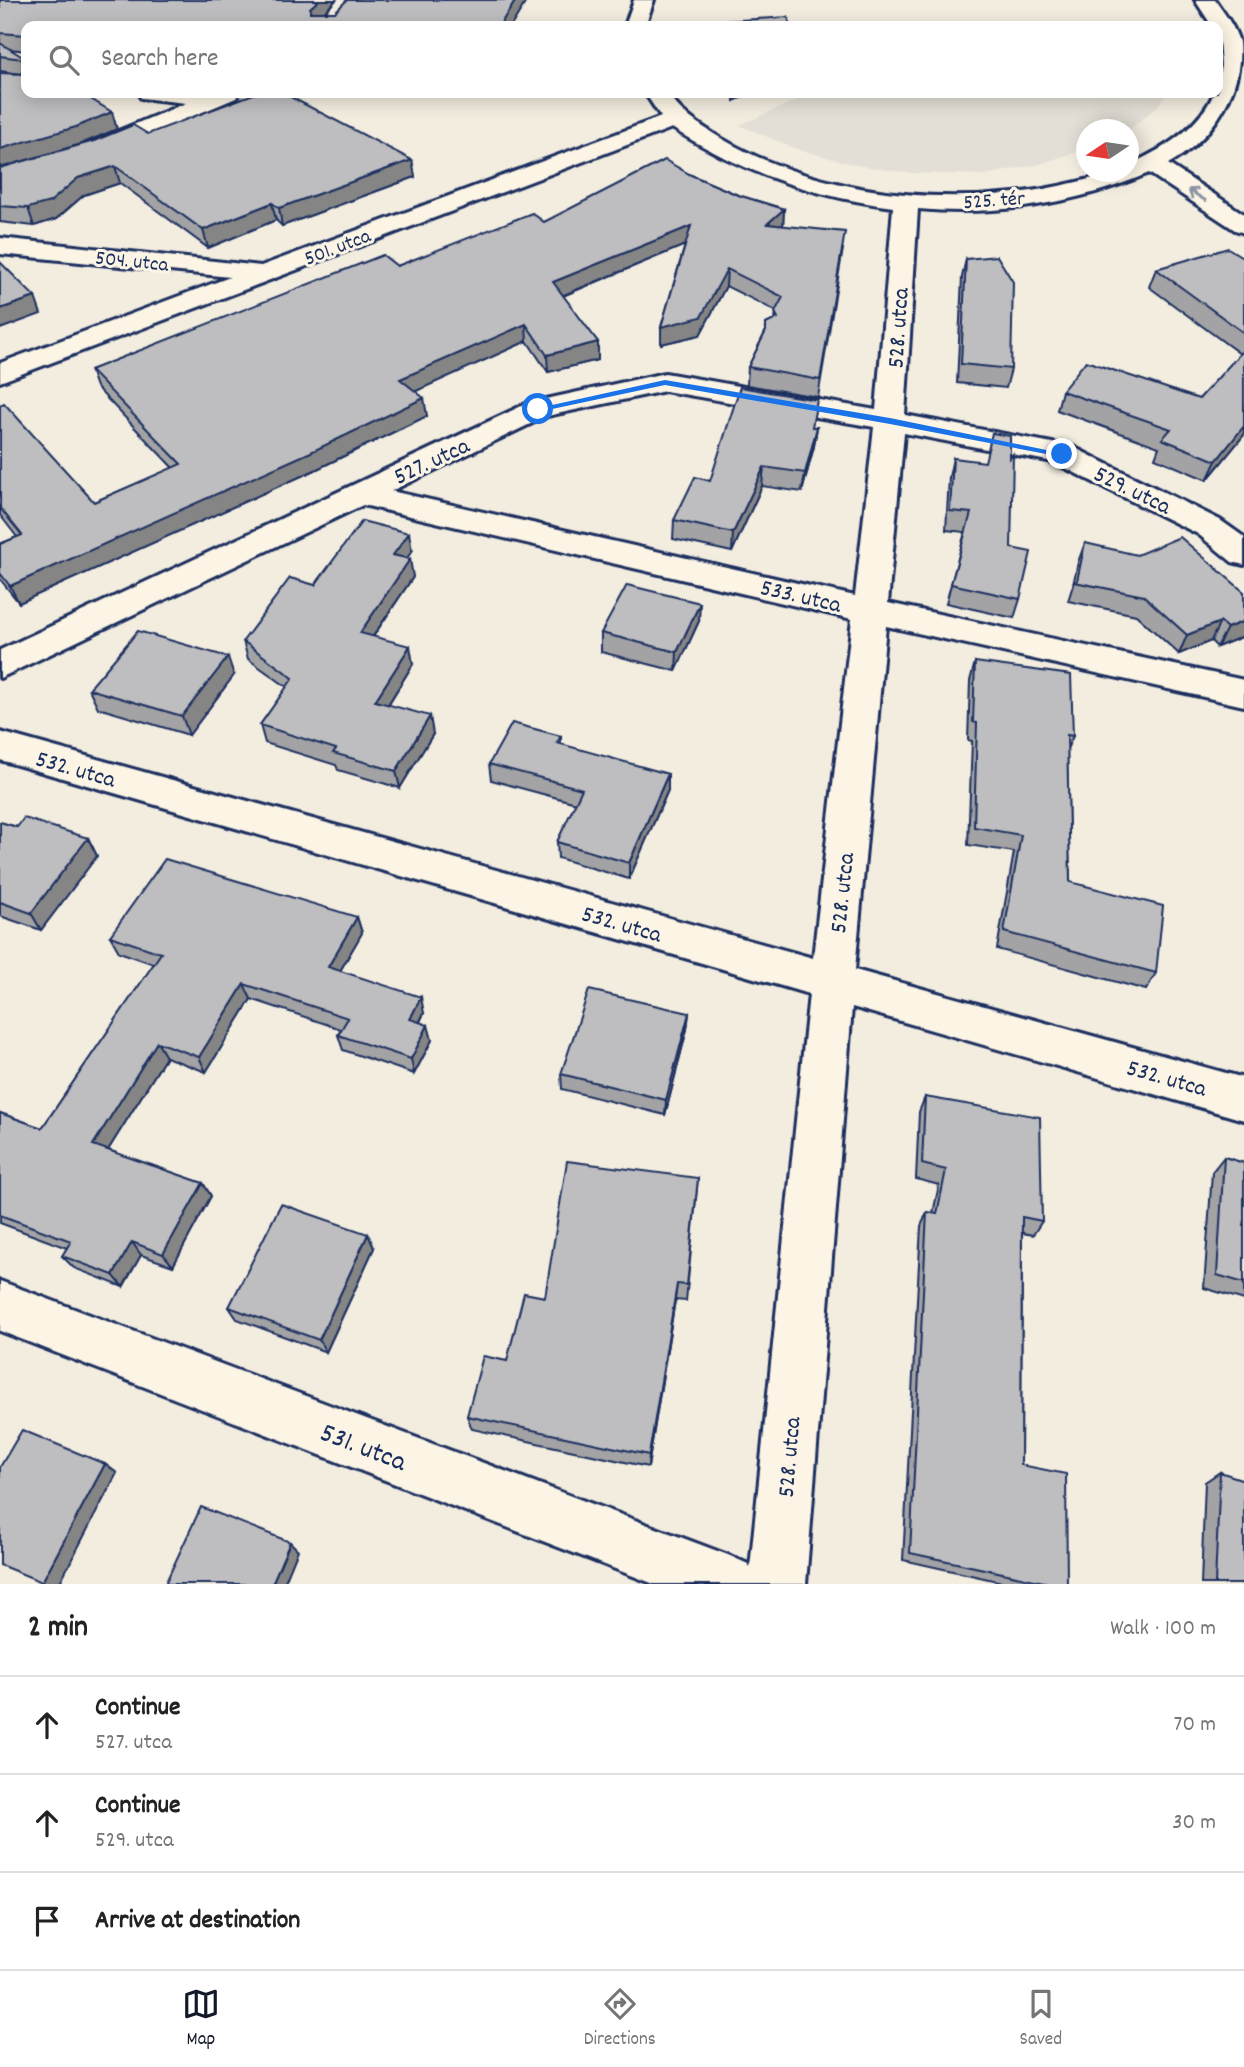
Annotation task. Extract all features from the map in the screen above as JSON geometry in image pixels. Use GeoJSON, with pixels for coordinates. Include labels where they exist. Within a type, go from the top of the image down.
{"type":"FeatureCollection","features":[{"type":"Feature","properties":{"kind":"street"},"geometry":{"type":"LineString","coordinates":[[637,21],[644,0]]}},
{"type":"Feature","properties":{"kind":"street","name":"525. tér"},"geometry":{"type":"LineString","coordinates":[[1205,0],[1220,21]]}},
{"type":"Feature","properties":{"kind":"street","name":"525. tér"},"geometry":{"type":"LineString","coordinates":[[1223,25],[1237,45],[1223,95]]}},
{"type":"Feature","properties":{"kind":"street"},"geometry":{"type":"LineString","coordinates":[[0,179],[90,151],[218,98]]}},
{"type":"Feature","properties":{"kind":"street","name":"525. tér"},"geometry":{"type":"LineString","coordinates":[[660,98],[675,119],[724,151],[773,171],[838,190],[906,201],[1003,201],[1069,192],[1151,164],[1188,141],[1215,112],[1222,98]]}},
{"type":"Feature","properties":{"kind":"street","name":"501. utca"},"geometry":{"type":"LineString","coordinates":[[0,373],[675,119]]}},
{"type":"Feature","properties":{"kind":"street"},"geometry":{"type":"LineString","coordinates":[[1151,164],[1244,225]]}},
{"type":"Feature","properties":{"kind":"street"},"geometry":{"type":"LineString","coordinates":[[989,180],[1003,201]]}},
{"type":"Feature","properties":{"kind":"street","name":"528. utca"},"geometry":{"type":"LineString","coordinates":[[777,1584],[832,982],[890,421],[906,201]]}},
{"type":"Feature","properties":{"kind":"street","name":"504. utca"},"geometry":{"type":"LineString","coordinates":[[0,246],[264,273]]}},
{"type":"Feature","properties":{"kind":"street","name":"527. utca"},"geometry":{"type":"LineString","coordinates":[[0,665],[538,409],[665,382],[890,421]]}},
{"type":"Feature","properties":{"kind":"street","name":"529. utca"},"geometry":{"type":"LineString","coordinates":[[890,421],[1062,454],[1209,527],[1244,554]]}},
{"type":"Feature","properties":{"kind":"street","name":"533. utca"},"geometry":{"type":"LineString","coordinates":[[360,494],[1244,693]]}},
{"type":"Feature","properties":{"kind":"street","name":"532. utca"},"geometry":{"type":"LineString","coordinates":[[0,746],[1244,1099]]}},
{"type":"Feature","properties":{"kind":"street","name":"531. utca"},"geometry":{"type":"LineString","coordinates":[[0,1306],[728,1584]]}},
{"type":"Feature","properties":{"kind":"shaded area"},"geometry":{"type":"Polygon","coordinates":[[[802,98],[1163,98],[1158,106],[1139,122],[1139,119],[1076,119],[1076,152],[1040,164],[985,175],[909,173],[861,166],[796,149],[739,125],[802,98]]]}},
{"type":"Feature","properties":{"kind":"building"},"geometry":{"type":"Polygon","coordinates":[[[0,0],[319,0],[310,8],[310,12],[335,12],[347,0],[516,0],[502,21],[21,21],[21,35],[0,33],[0,0]]]}},
{"type":"Feature","properties":{"kind":"building"},"geometry":{"type":"Polygon","coordinates":[[[788,17],[789,21],[725,21],[788,17]]]}},
{"type":"Feature","properties":{"kind":"building"},"geometry":{"type":"Polygon","coordinates":[[[0,43],[21,56],[21,59],[0,56],[0,43]]]}},
{"type":"Feature","properties":{"kind":"building"},"geometry":{"type":"Polygon","coordinates":[[[0,73],[21,74],[21,98],[89,98],[112,112],[76,127],[0,149],[0,73]]]}},
{"type":"Feature","properties":{"kind":"building"},"geometry":{"type":"Polygon","coordinates":[[[243,98],[293,98],[412,160],[279,208],[272,203],[203,230],[115,166],[78,178],[50,202],[28,208],[0,206],[0,168],[94,141],[133,125],[148,134],[243,98]]]}},
{"type":"Feature","properties":{"kind":"building"},"geometry":{"type":"Polygon","coordinates":[[[665,160],[691,175],[738,195],[784,209],[767,224],[845,232],[820,380],[748,367],[766,331],[766,324],[778,318],[775,312],[783,297],[727,269],[701,317],[661,327],[691,226],[553,282],[598,342],[547,355],[526,324],[400,379],[424,398],[311,452],[10,586],[0,573],[0,544],[22,535],[0,508],[0,405],[4,403],[94,502],[181,464],[90,370],[383,255],[397,266],[532,213],[544,222],[665,160]]]}},
{"type":"Feature","properties":{"kind":"building"},"geometry":{"type":"Polygon","coordinates":[[[1228,248],[1244,258],[1244,333],[1156,269],[1228,248]]]}},
{"type":"Feature","properties":{"kind":"building"},"geometry":{"type":"Polygon","coordinates":[[[997,256],[1013,282],[1011,369],[961,364],[966,259],[997,256]]]}},
{"type":"Feature","properties":{"kind":"building"},"geometry":{"type":"Polygon","coordinates":[[[0,262],[35,297],[0,309],[0,262]]]}},
{"type":"Feature","properties":{"kind":"building"},"geometry":{"type":"Polygon","coordinates":[[[1244,349],[1244,426],[1216,461],[1162,439],[1171,429],[1062,391],[1086,361],[1199,399],[1244,349]]]}},
{"type":"Feature","properties":{"kind":"building"},"geometry":{"type":"Polygon","coordinates":[[[740,387],[817,400],[812,427],[817,427],[805,473],[764,467],[733,533],[674,520],[695,477],[710,481],[740,387]]]}},
{"type":"Feature","properties":{"kind":"building"},"geometry":{"type":"Polygon","coordinates":[[[992,433],[1010,436],[1010,458],[1013,454],[1011,548],[1031,552],[1020,599],[951,584],[971,513],[950,511],[953,458],[985,462],[992,433]]]}},
{"type":"Feature","properties":{"kind":"building"},"geometry":{"type":"Polygon","coordinates":[[[362,521],[409,533],[393,555],[410,559],[360,633],[410,646],[375,701],[430,716],[396,771],[333,753],[336,749],[260,725],[293,678],[243,641],[290,578],[315,585],[362,521]]]}},
{"type":"Feature","properties":{"kind":"building"},"geometry":{"type":"Polygon","coordinates":[[[1180,537],[1244,592],[1244,621],[1227,628],[1220,622],[1187,635],[1144,596],[1075,582],[1085,543],[1137,555],[1180,537]]]}},
{"type":"Feature","properties":{"kind":"building"},"geometry":{"type":"Polygon","coordinates":[[[627,585],[700,603],[677,652],[601,633],[627,585]]]}},
{"type":"Feature","properties":{"kind":"building"},"geometry":{"type":"Polygon","coordinates":[[[138,631],[228,657],[182,716],[89,689],[138,631]]]}},
{"type":"Feature","properties":{"kind":"building"},"geometry":{"type":"Polygon","coordinates":[[[975,662],[1071,675],[1073,736],[1067,735],[1070,882],[1163,906],[1156,973],[1004,932],[1021,835],[974,827],[977,723],[973,722],[975,662]]]}},
{"type":"Feature","properties":{"kind":"building"},"geometry":{"type":"Polygon","coordinates":[[[512,723],[561,736],[557,743],[668,774],[629,863],[557,842],[582,789],[489,764],[512,723]]]}},
{"type":"Feature","properties":{"kind":"building"},"geometry":{"type":"Polygon","coordinates":[[[24,818],[88,838],[31,913],[0,902],[0,822],[17,827],[24,818]]]}},
{"type":"Feature","properties":{"kind":"building"},"geometry":{"type":"Polygon","coordinates":[[[165,859],[357,917],[328,967],[421,997],[410,1019],[428,1025],[411,1059],[338,1035],[348,1018],[244,984],[199,1057],[157,1042],[93,1145],[203,1183],[163,1254],[132,1242],[113,1275],[62,1256],[71,1241],[0,1215],[0,1113],[42,1128],[161,953],[110,936],[165,859]]]}},
{"type":"Feature","properties":{"kind":"building"},"geometry":{"type":"Polygon","coordinates":[[[589,990],[689,1013],[666,1100],[561,1074],[589,990]]]}},
{"type":"Feature","properties":{"kind":"building"},"geometry":{"type":"Polygon","coordinates":[[[925,1097],[1040,1117],[1042,1221],[1022,1217],[1021,1465],[1066,1474],[1067,1584],[1053,1584],[910,1553],[927,1212],[937,1214],[946,1170],[922,1164],[925,1097]]]}},
{"type":"Feature","properties":{"kind":"building"},"geometry":{"type":"Polygon","coordinates":[[[1224,1157],[1244,1163],[1244,1283],[1217,1275],[1224,1157]]]}},
{"type":"Feature","properties":{"kind":"building"},"geometry":{"type":"Polygon","coordinates":[[[567,1161],[698,1178],[687,1285],[677,1284],[649,1455],[467,1416],[483,1356],[507,1361],[524,1293],[545,1297],[567,1161]]]}},
{"type":"Feature","properties":{"kind":"building"},"geometry":{"type":"Polygon","coordinates":[[[281,1204],[368,1234],[319,1340],[229,1307],[281,1204]]]}},
{"type":"Feature","properties":{"kind":"building"},"geometry":{"type":"Polygon","coordinates":[[[22,1430],[105,1464],[42,1582],[0,1565],[0,1467],[22,1430]]]}},
{"type":"Feature","properties":{"kind":"building"},"geometry":{"type":"Polygon","coordinates":[[[1220,1472],[1244,1480],[1244,1584],[1215,1584],[1220,1472]]]}},
{"type":"Feature","properties":{"kind":"building"},"geometry":{"type":"Polygon","coordinates":[[[201,1507],[290,1542],[272,1584],[165,1584],[201,1507]]]}},
{"type":"Feature","properties":{"kind":"route"},"geometry":{"type":"LineString","coordinates":[[538,409],[665,382],[1062,454]]}}]}
